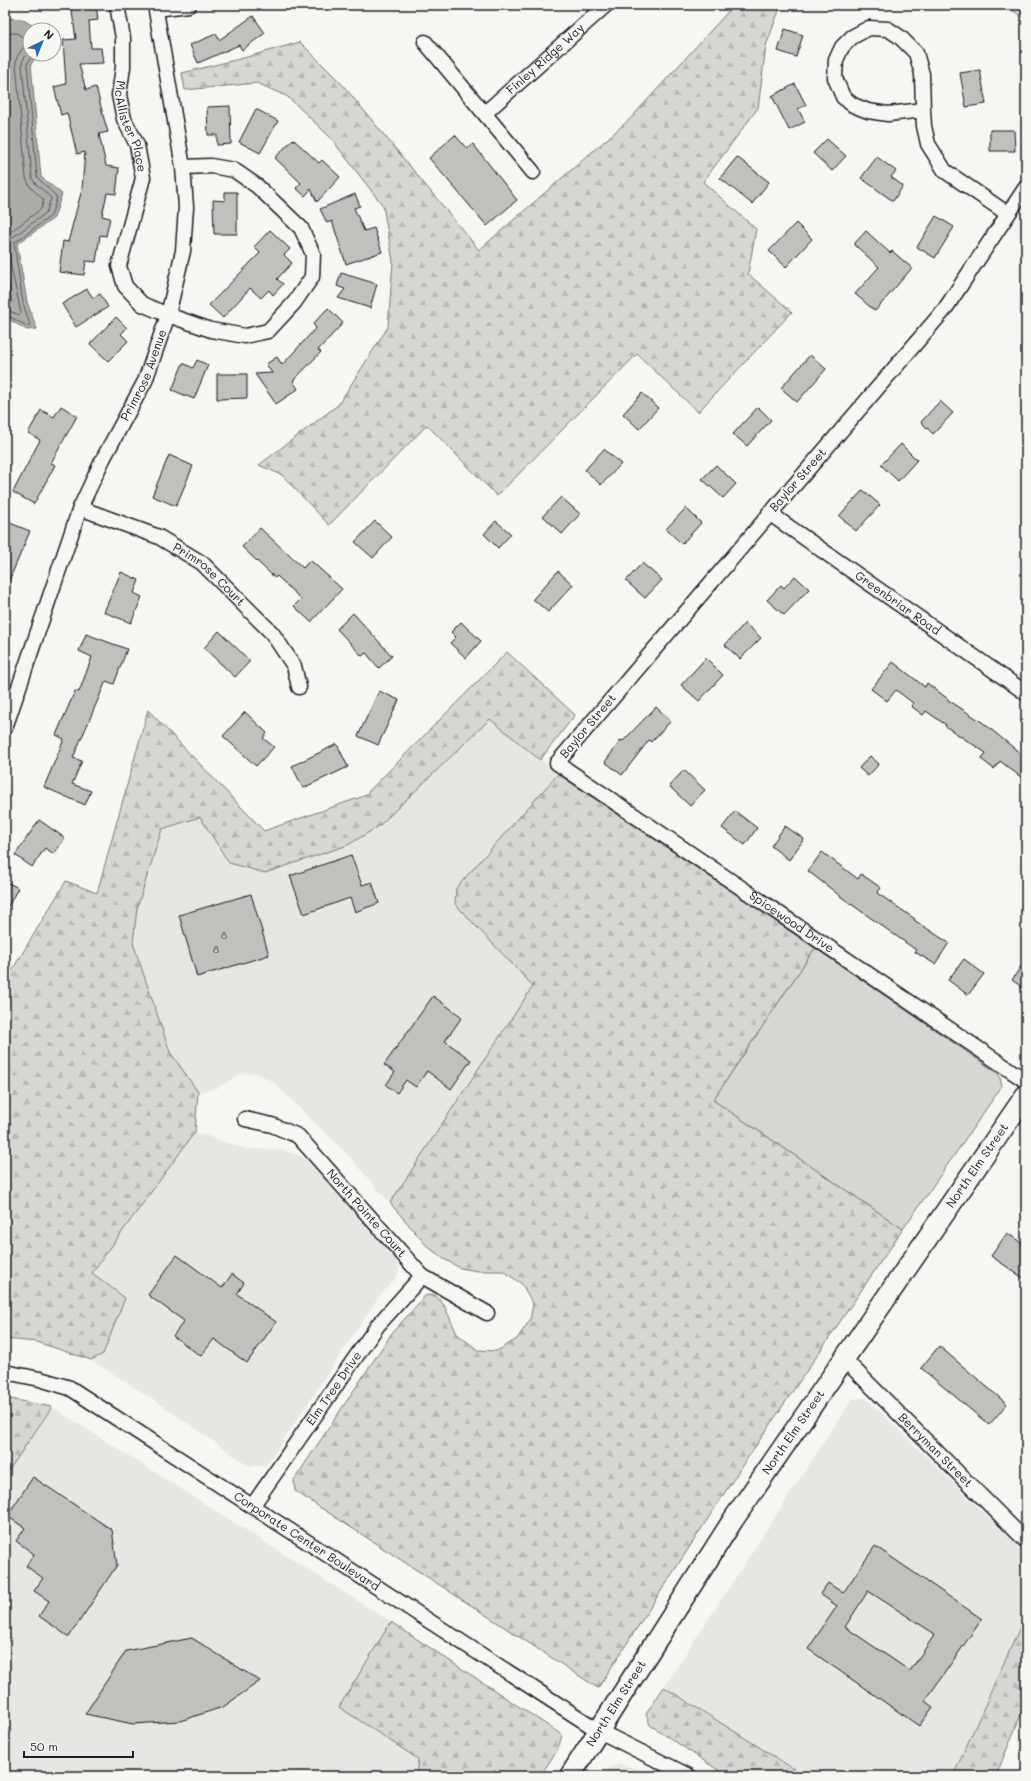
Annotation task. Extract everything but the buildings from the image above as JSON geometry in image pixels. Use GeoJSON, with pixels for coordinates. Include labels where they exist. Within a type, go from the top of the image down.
{"type":"FeatureCollection","features":[{"type":"Feature","properties":{"kind":"main road","name":"North Elm Street"},"geometry":{"type":"LineString","coordinates":[[570,1776],[734,1518],[1026,1095]]}},
{"type":"Feature","properties":{"kind":"street","name":"McAllister Place"},"geometry":{"type":"LineString","coordinates":[[117,5],[123,46],[123,67],[119,95],[124,119],[137,146],[143,178],[119,266],[125,286],[142,304],[211,330],[245,336],[268,331],[294,303],[312,277],[313,254],[301,228],[257,186],[234,170],[211,166],[183,167]]}},
{"type":"Feature","properties":{"kind":"street"},"geometry":{"type":"LineString","coordinates":[[156,7],[189,5]]}},
{"type":"Feature","properties":{"kind":"street","name":"Finley Ridge Way"},"geometry":{"type":"LineString","coordinates":[[485,114],[606,5]]}},
{"type":"Feature","properties":{"kind":"street","name":"Primrose Avenue"},"geometry":{"type":"LineString","coordinates":[[5,728],[80,508],[103,459],[144,381],[168,315],[183,251],[186,207],[183,167],[156,7]]}},
{"type":"Feature","properties":{"kind":"street"},"geometry":{"type":"LineString","coordinates":[[923,110],[888,114],[868,111],[853,105],[843,97],[835,78],[836,60],[842,47],[852,37],[869,28],[888,29],[900,37],[916,53],[922,74],[924,126],[928,144],[945,171],[1008,214]]}},
{"type":"Feature","properties":{"kind":"street"},"geometry":{"type":"LineString","coordinates":[[425,42],[533,172]]}},
{"type":"Feature","properties":{"kind":"street","name":"Baylor Street"},"geometry":{"type":"LineString","coordinates":[[557,763],[769,513],[945,310],[1026,187]]}},
{"type":"Feature","properties":{"kind":"street","name":"Primrose Court"},"geometry":{"type":"LineString","coordinates":[[80,508],[159,537],[202,563],[272,633],[294,666],[299,687]]}},
{"type":"Feature","properties":{"kind":"street","name":"Greenbriar Road"},"geometry":{"type":"LineString","coordinates":[[769,513],[1026,693]]}},
{"type":"Feature","properties":{"kind":"street","name":"Spicewood Drive"},"geometry":{"type":"LineString","coordinates":[[557,763],[1026,1081]]}},
{"type":"Feature","properties":{"kind":"street","name":"North Pointe Court"},"geometry":{"type":"LineString","coordinates":[[245,1119],[272,1125],[298,1136],[422,1276],[487,1313]]}},
{"type":"Feature","properties":{"kind":"street","name":"Elm Tree Drive"},"geometry":{"type":"LineString","coordinates":[[253,1505],[378,1325],[422,1276]]}},
{"type":"Feature","properties":{"kind":"street","name":"Berryman Street"},"geometry":{"type":"LineString","coordinates":[[844,1359],[1026,1541]]}},
{"type":"Feature","properties":{"kind":"street","name":"Corporate Center Boulevard"},"geometry":{"type":"LineString","coordinates":[[5,1372],[40,1378],[70,1388],[253,1505],[599,1731],[689,1776]]}},
{"type":"Feature","properties":{"kind":"shaded area"},"geometry":{"type":"Polygon","coordinates":[[[490,719],[558,774],[456,888],[455,904],[533,986],[390,1203],[347,1154],[272,1081],[256,1073],[240,1074],[217,1088],[198,1092],[170,1052],[133,943],[137,908],[162,829],[200,817],[229,863],[265,873],[348,845],[379,826],[490,719]]]}},
{"type":"Feature","properties":{"kind":"shaded area"},"geometry":{"type":"Polygon","coordinates":[[[195,1132],[246,1149],[283,1150],[301,1156],[326,1174],[396,1259],[399,1270],[396,1278],[378,1298],[266,1466],[249,1466],[156,1401],[91,1360],[103,1354],[92,1273],[195,1132]]]}},
{"type":"Feature","properties":{"kind":"shaded area"},"geometry":{"type":"Polygon","coordinates":[[[866,1398],[1026,1554],[1026,1614],[953,1776],[805,1776],[664,1687],[852,1399],[866,1398]]]}},
{"type":"Feature","properties":{"kind":"shaded area"},"geometry":{"type":"Polygon","coordinates":[[[52,1407],[391,1622],[339,1706],[418,1759],[416,1776],[5,1776],[5,1476],[52,1407]]]}},
{"type":"Feature","properties":{"kind":"shaded area"},"geometry":{"type":"Polygon","coordinates":[[[619,1764],[661,1776],[603,1776],[608,1769],[619,1764]]]}},
{"type":"Feature","properties":{"kind":"green space"},"geometry":{"type":"Polygon","coordinates":[[[734,5],[781,5],[766,46],[758,108],[703,182],[756,229],[748,274],[792,312],[698,412],[637,354],[497,496],[427,425],[329,525],[282,475],[259,465],[338,405],[388,327],[393,261],[383,206],[330,137],[288,97],[257,83],[185,90],[182,73],[300,42],[342,84],[479,250],[630,119],[734,5]]]}},
{"type":"Feature","properties":{"kind":"green space"},"geometry":{"type":"Polygon","coordinates":[[[1004,5],[1026,5],[1026,19],[1004,5]]]}},
{"type":"Feature","properties":{"kind":"green space"},"geometry":{"type":"Polygon","coordinates":[[[507,652],[575,715],[540,760],[490,719],[379,826],[348,845],[265,873],[229,863],[200,817],[162,829],[137,908],[133,943],[170,1052],[198,1092],[195,1132],[92,1273],[125,1298],[103,1354],[91,1360],[37,1342],[5,1339],[5,982],[66,881],[97,893],[148,710],[264,831],[364,796],[507,652]]]}},
{"type":"Feature","properties":{"kind":"green space"},"geometry":{"type":"Polygon","coordinates":[[[558,774],[815,948],[713,1100],[903,1229],[744,1463],[598,1688],[295,1491],[294,1480],[392,1333],[425,1296],[434,1294],[444,1305],[457,1334],[478,1350],[497,1351],[517,1339],[530,1320],[533,1304],[522,1284],[503,1271],[478,1271],[460,1268],[444,1259],[427,1246],[390,1203],[533,986],[455,904],[456,888],[558,774]]]}},
{"type":"Feature","properties":{"kind":"green space"},"geometry":{"type":"Polygon","coordinates":[[[815,948],[999,1074],[1002,1086],[903,1229],[713,1100],[815,948]]]}},
{"type":"Feature","properties":{"kind":"green space"},"geometry":{"type":"Polygon","coordinates":[[[5,1398],[52,1407],[5,1476],[5,1398]]]}},
{"type":"Feature","properties":{"kind":"green space"},"geometry":{"type":"Polygon","coordinates":[[[1026,1614],[1026,1702],[996,1776],[953,1776],[1026,1614]]]}},
{"type":"Feature","properties":{"kind":"green space"},"geometry":{"type":"Polygon","coordinates":[[[391,1622],[562,1735],[558,1749],[540,1776],[416,1776],[418,1759],[339,1707],[391,1622]]]}},
{"type":"Feature","properties":{"kind":"green space"},"geometry":{"type":"Polygon","coordinates":[[[664,1687],[805,1776],[727,1776],[650,1725],[646,1714],[664,1687]]]}},
{"type":"Feature","properties":{"kind":"water"},"geometry":{"type":"Polygon","coordinates":[[[5,18],[22,19],[27,22],[22,22],[22,62],[32,62],[31,64],[41,177],[62,194],[54,218],[17,244],[27,302],[37,329],[27,330],[5,317],[5,18]]]}}]}
